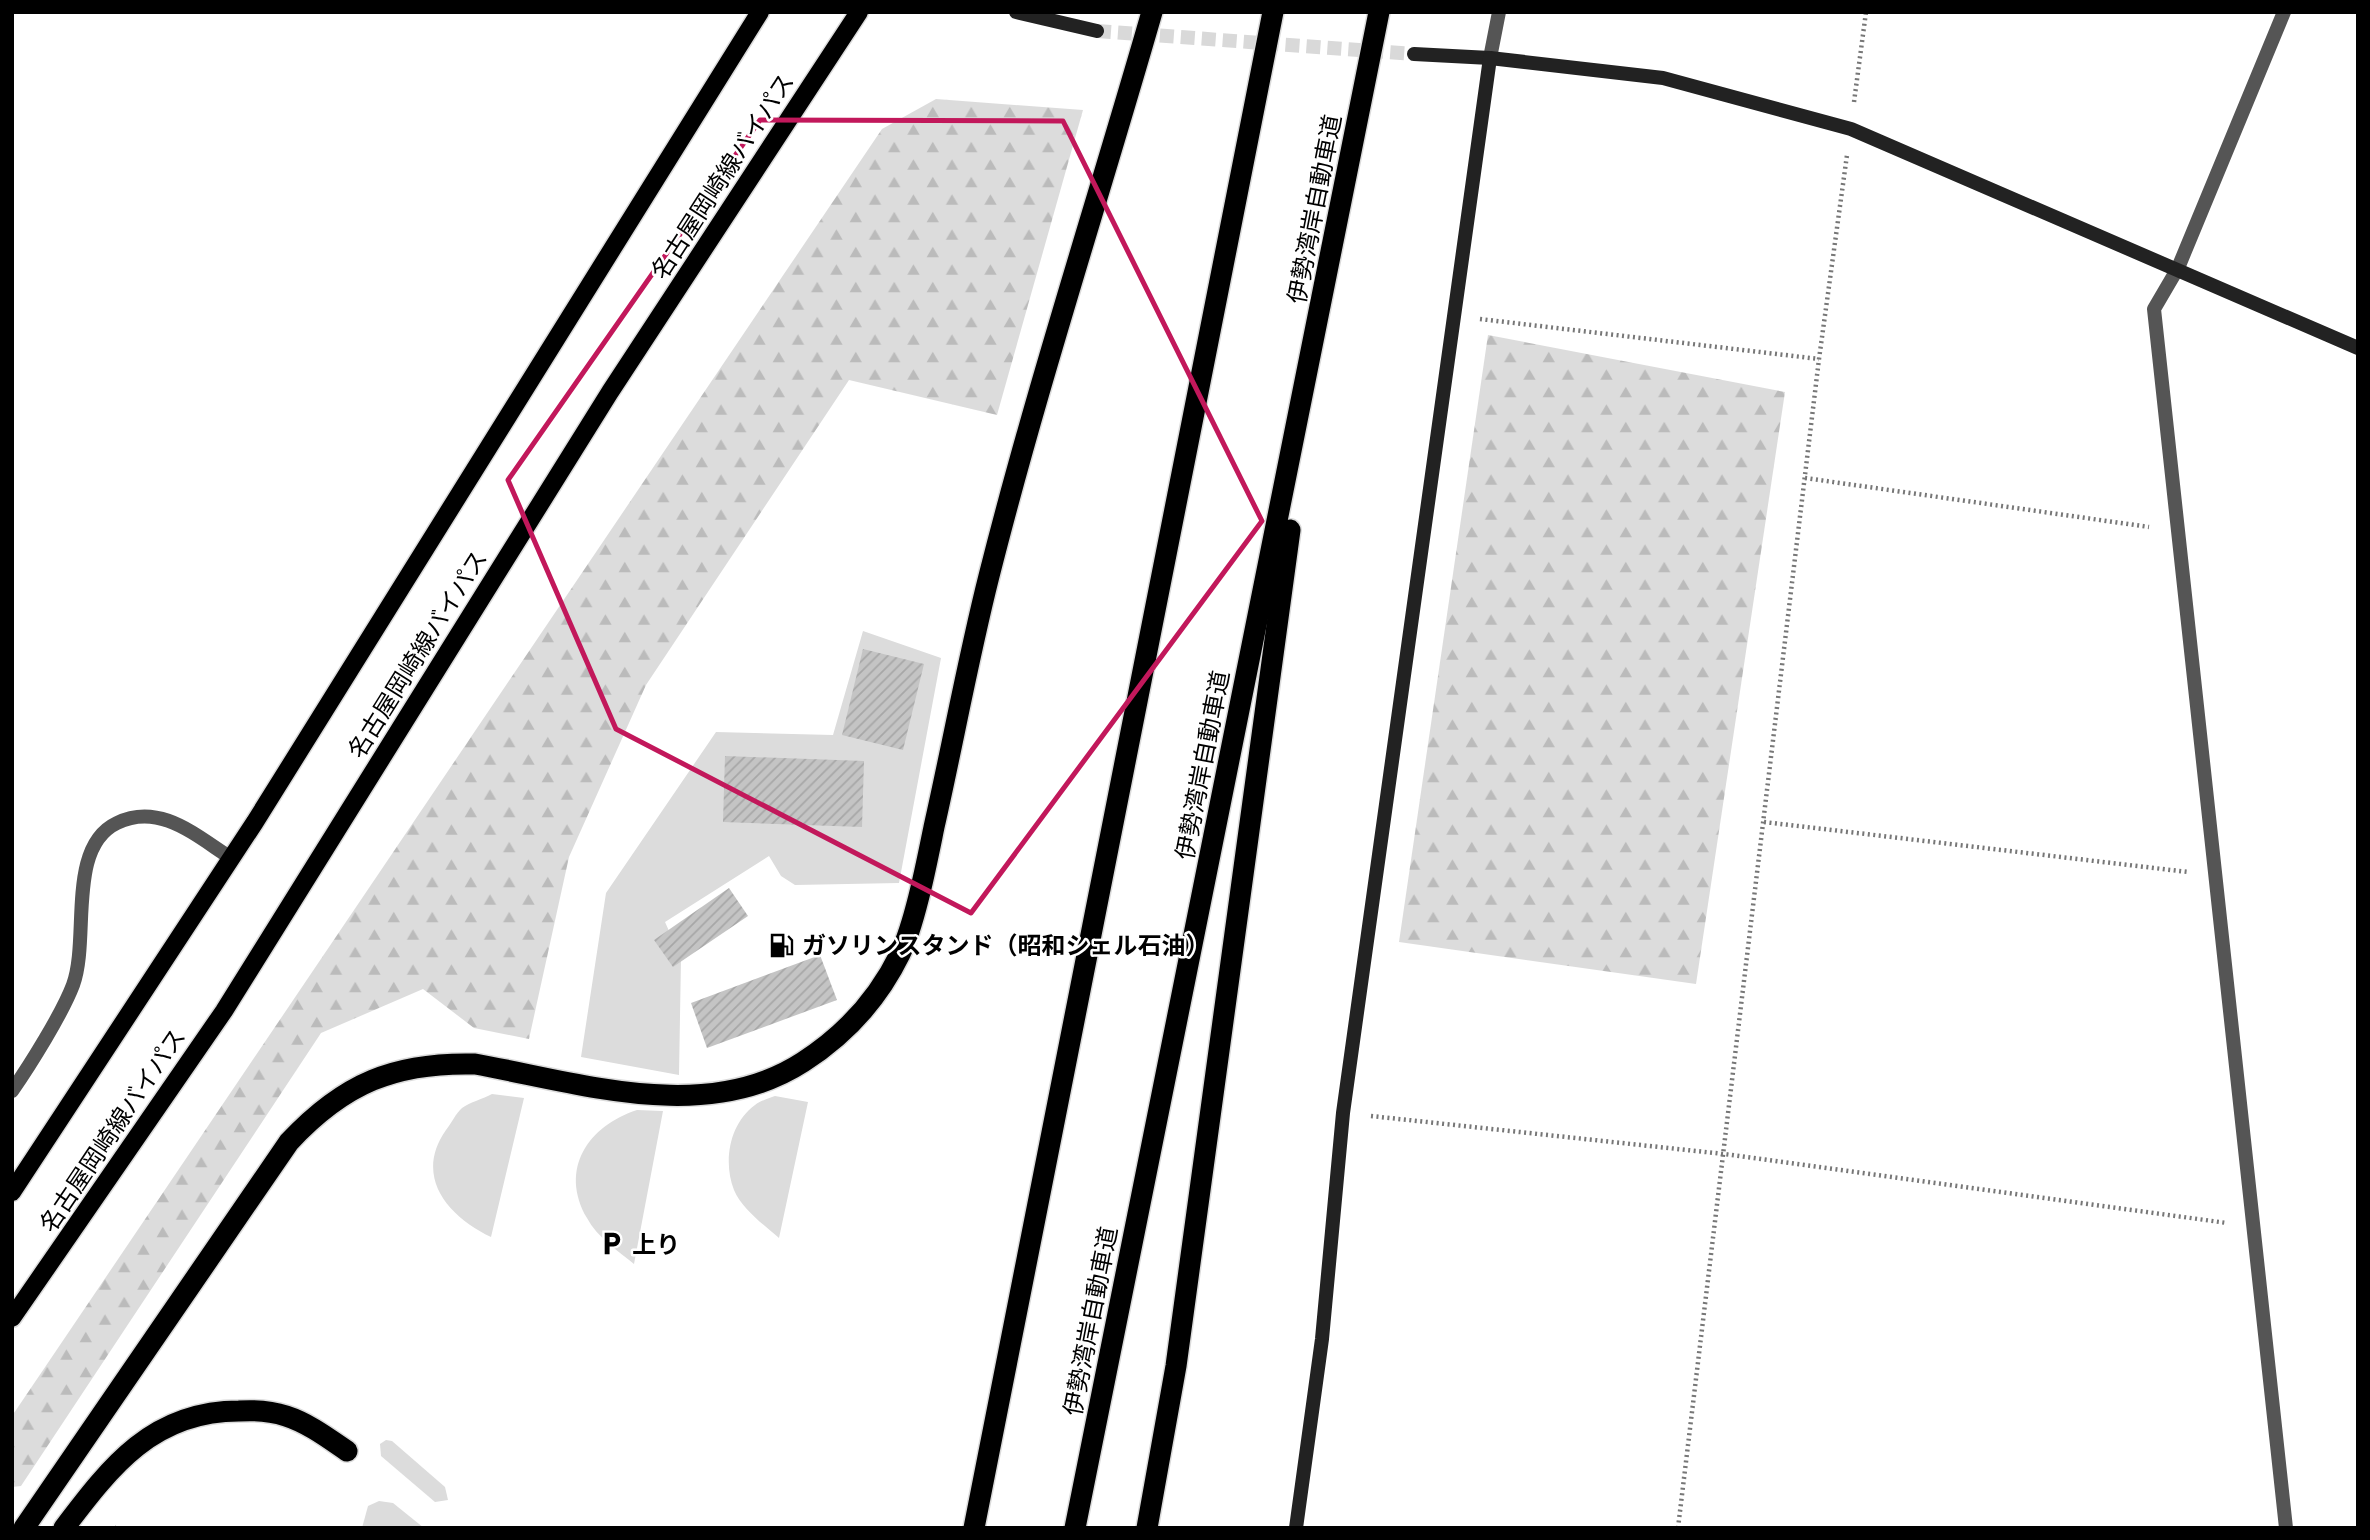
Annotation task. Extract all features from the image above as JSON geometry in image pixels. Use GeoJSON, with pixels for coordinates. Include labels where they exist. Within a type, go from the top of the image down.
{"type":"FeatureCollection","features":[{"type":"Feature","properties":{"kind":"highway"},"geometry":{"type":"LineString","coordinates":[[24,1528],[289,1142],[314,1115],[343,1094],[376,1077],[443,1063],[475,1064],[669,1096],[706,1096],[740,1090],[774,1078],[803,1062],[859,1017],[881,988],[902,951],[928,854],[989,578],[1067,293],[1152,12]]}},
{"type":"Feature","properties":{"kind":"highway"},"geometry":{"type":"LineString","coordinates":[[974,1528],[1273,12]]}},
{"type":"Feature","properties":{"kind":"highway","name":"伊勢湾岸自動車道"},"geometry":{"type":"LineString","coordinates":[[1074,1528],[1379,12]]}},
{"type":"Feature","properties":{"kind":"highway"},"geometry":{"type":"LineString","coordinates":[[1147,1528],[1176,1366],[1317,330]]}},
{"type":"Feature","properties":{"kind":"highway"},"geometry":{"type":"LineString","coordinates":[[64,1528],[106,1473],[131,1449],[160,1430],[189,1418],[222,1411],[258,1410],[286,1416],[347,1451]]}},
{"type":"Feature","properties":{"kind":"main road","name":"名古屋岡崎線バイパス"},"geometry":{"type":"LineString","coordinates":[[12,1192],[231,858],[760,12]]}},
{"type":"Feature","properties":{"kind":"main road","name":"名古屋岡崎線バイパス"},"geometry":{"type":"LineString","coordinates":[[12,1318],[223,1010],[610,392],[859,12]]}},
{"type":"Feature","properties":{"kind":"street"},"geometry":{"type":"LineString","coordinates":[[1016,12],[1097,31]]}},
{"type":"Feature","properties":{"kind":"street"},"geometry":{"type":"LineString","coordinates":[[1296,1528],[1322,1339],[1343,1113],[1490,58],[1499,12]]}},
{"type":"Feature","properties":{"kind":"street"},"geometry":{"type":"LineString","coordinates":[[2284,12],[2178,268],[2154,309],[2286,1528]]}},
{"type":"Feature","properties":{"kind":"street"},"geometry":{"type":"LineString","coordinates":[[1414,54],[1490,58],[1663,79],[1851,130],[2178,268],[2358,348]]}},
{"type":"Feature","properties":{"kind":"street"},"geometry":{"type":"LineString","coordinates":[[12,1091],[74,984],[89,850],[106,828],[133,815],[167,818],[231,858]]}},
{"type":"Feature","properties":{"kind":"path"},"geometry":{"type":"LineString","coordinates":[[1678,1528],[1819,359],[1867,12]]}},
{"type":"Feature","properties":{"kind":"path"},"geometry":{"type":"LineString","coordinates":[[1455,316],[1819,359]]}},
{"type":"Feature","properties":{"kind":"path"},"geometry":{"type":"LineString","coordinates":[[1805,478],[2178,531]]}},
{"type":"Feature","properties":{"kind":"path"},"geometry":{"type":"LineString","coordinates":[[1764,822],[2214,875]]}},
{"type":"Feature","properties":{"kind":"path"},"geometry":{"type":"LineString","coordinates":[[1343,1113],[1724,1154],[2252,1226]]}},
{"type":"Feature","properties":{"kind":"highlighted area"},"geometry":{"type":"Polygon","coordinates":[[[760,120],[1063,121],[1262,521],[971,913],[616,729],[508,480],[760,120]]]}},
{"type":"Feature","properties":{"kind":"green space"},"geometry":{"type":"Polygon","coordinates":[[[936,99],[1083,110],[997,415],[849,380],[646,685],[569,857],[529,1039],[474,1028],[423,989],[321,1033],[21,1486],[12,1487],[12,1416],[882,129],[936,99]]]}},
{"type":"Feature","properties":{"kind":"green space"},"geometry":{"type":"Polygon","coordinates":[[[1488,335],[1785,392],[1696,984],[1399,942],[1488,335]]]}},
{"type":"Feature","properties":{"kind":"green space"},"geometry":{"type":"Polygon","coordinates":[[[863,631],[941,658],[899,883],[795,885],[781,876],[769,856],[665,922],[681,958],[679,1075],[581,1057],[606,893],[716,732],[833,735],[863,631]]]}},
{"type":"Feature","properties":{"kind":"green space"},"geometry":{"type":"Polygon","coordinates":[[[492,1094],[524,1098],[491,1237],[476,1229],[450,1207],[440,1194],[433,1164],[437,1147],[460,1110],[492,1094]]]}},
{"type":"Feature","properties":{"kind":"green space"},"geometry":{"type":"Polygon","coordinates":[[[775,1096],[808,1102],[779,1238],[742,1204],[734,1190],[729,1168],[731,1144],[739,1122],[755,1105],[775,1096]]]}},
{"type":"Feature","properties":{"kind":"green space"},"geometry":{"type":"Polygon","coordinates":[[[637,1110],[663,1111],[634,1264],[591,1225],[579,1200],[576,1183],[583,1152],[592,1138],[620,1117],[637,1110]]]}},
{"type":"Feature","properties":{"kind":"green space"},"geometry":{"type":"Polygon","coordinates":[[[386,1440],[392,1441],[445,1487],[448,1500],[435,1502],[381,1456],[380,1444],[386,1440]]]}},
{"type":"Feature","properties":{"kind":"green space"},"geometry":{"type":"Polygon","coordinates":[[[379,1501],[393,1503],[424,1528],[362,1528],[368,1506],[379,1501]]]}},
{"type":"Feature","properties":{"kind":"building"},"geometry":{"type":"Polygon","coordinates":[[[863,649],[924,664],[903,750],[842,735],[863,649]]]}},
{"type":"Feature","properties":{"kind":"building"},"geometry":{"type":"Polygon","coordinates":[[[725,756],[864,761],[862,827],[723,822],[725,756]]]}},
{"type":"Feature","properties":{"kind":"building"},"geometry":{"type":"Polygon","coordinates":[[[729,888],[748,916],[673,967],[654,940],[729,888]]]}},
{"type":"Feature","properties":{"kind":"building"},"geometry":{"type":"Polygon","coordinates":[[[820,955],[837,1000],[707,1048],[691,1003],[820,955]]]}},
{"type":"Feature","properties":{"kind":"tunnel"},"geometry":{"type":"LineString","coordinates":[[1097,31],[1414,54]]}},
{"type":"Feature","properties":{"kind":"place","name":"ガソリンスタンド（昭和シェル石油）"},"geometry":{"type":"Point","coordinates":[782,945]}},
{"type":"Feature","properties":{"kind":"place","name":"上り"},"geometry":{"type":"Point","coordinates":[612,1244]}}]}
